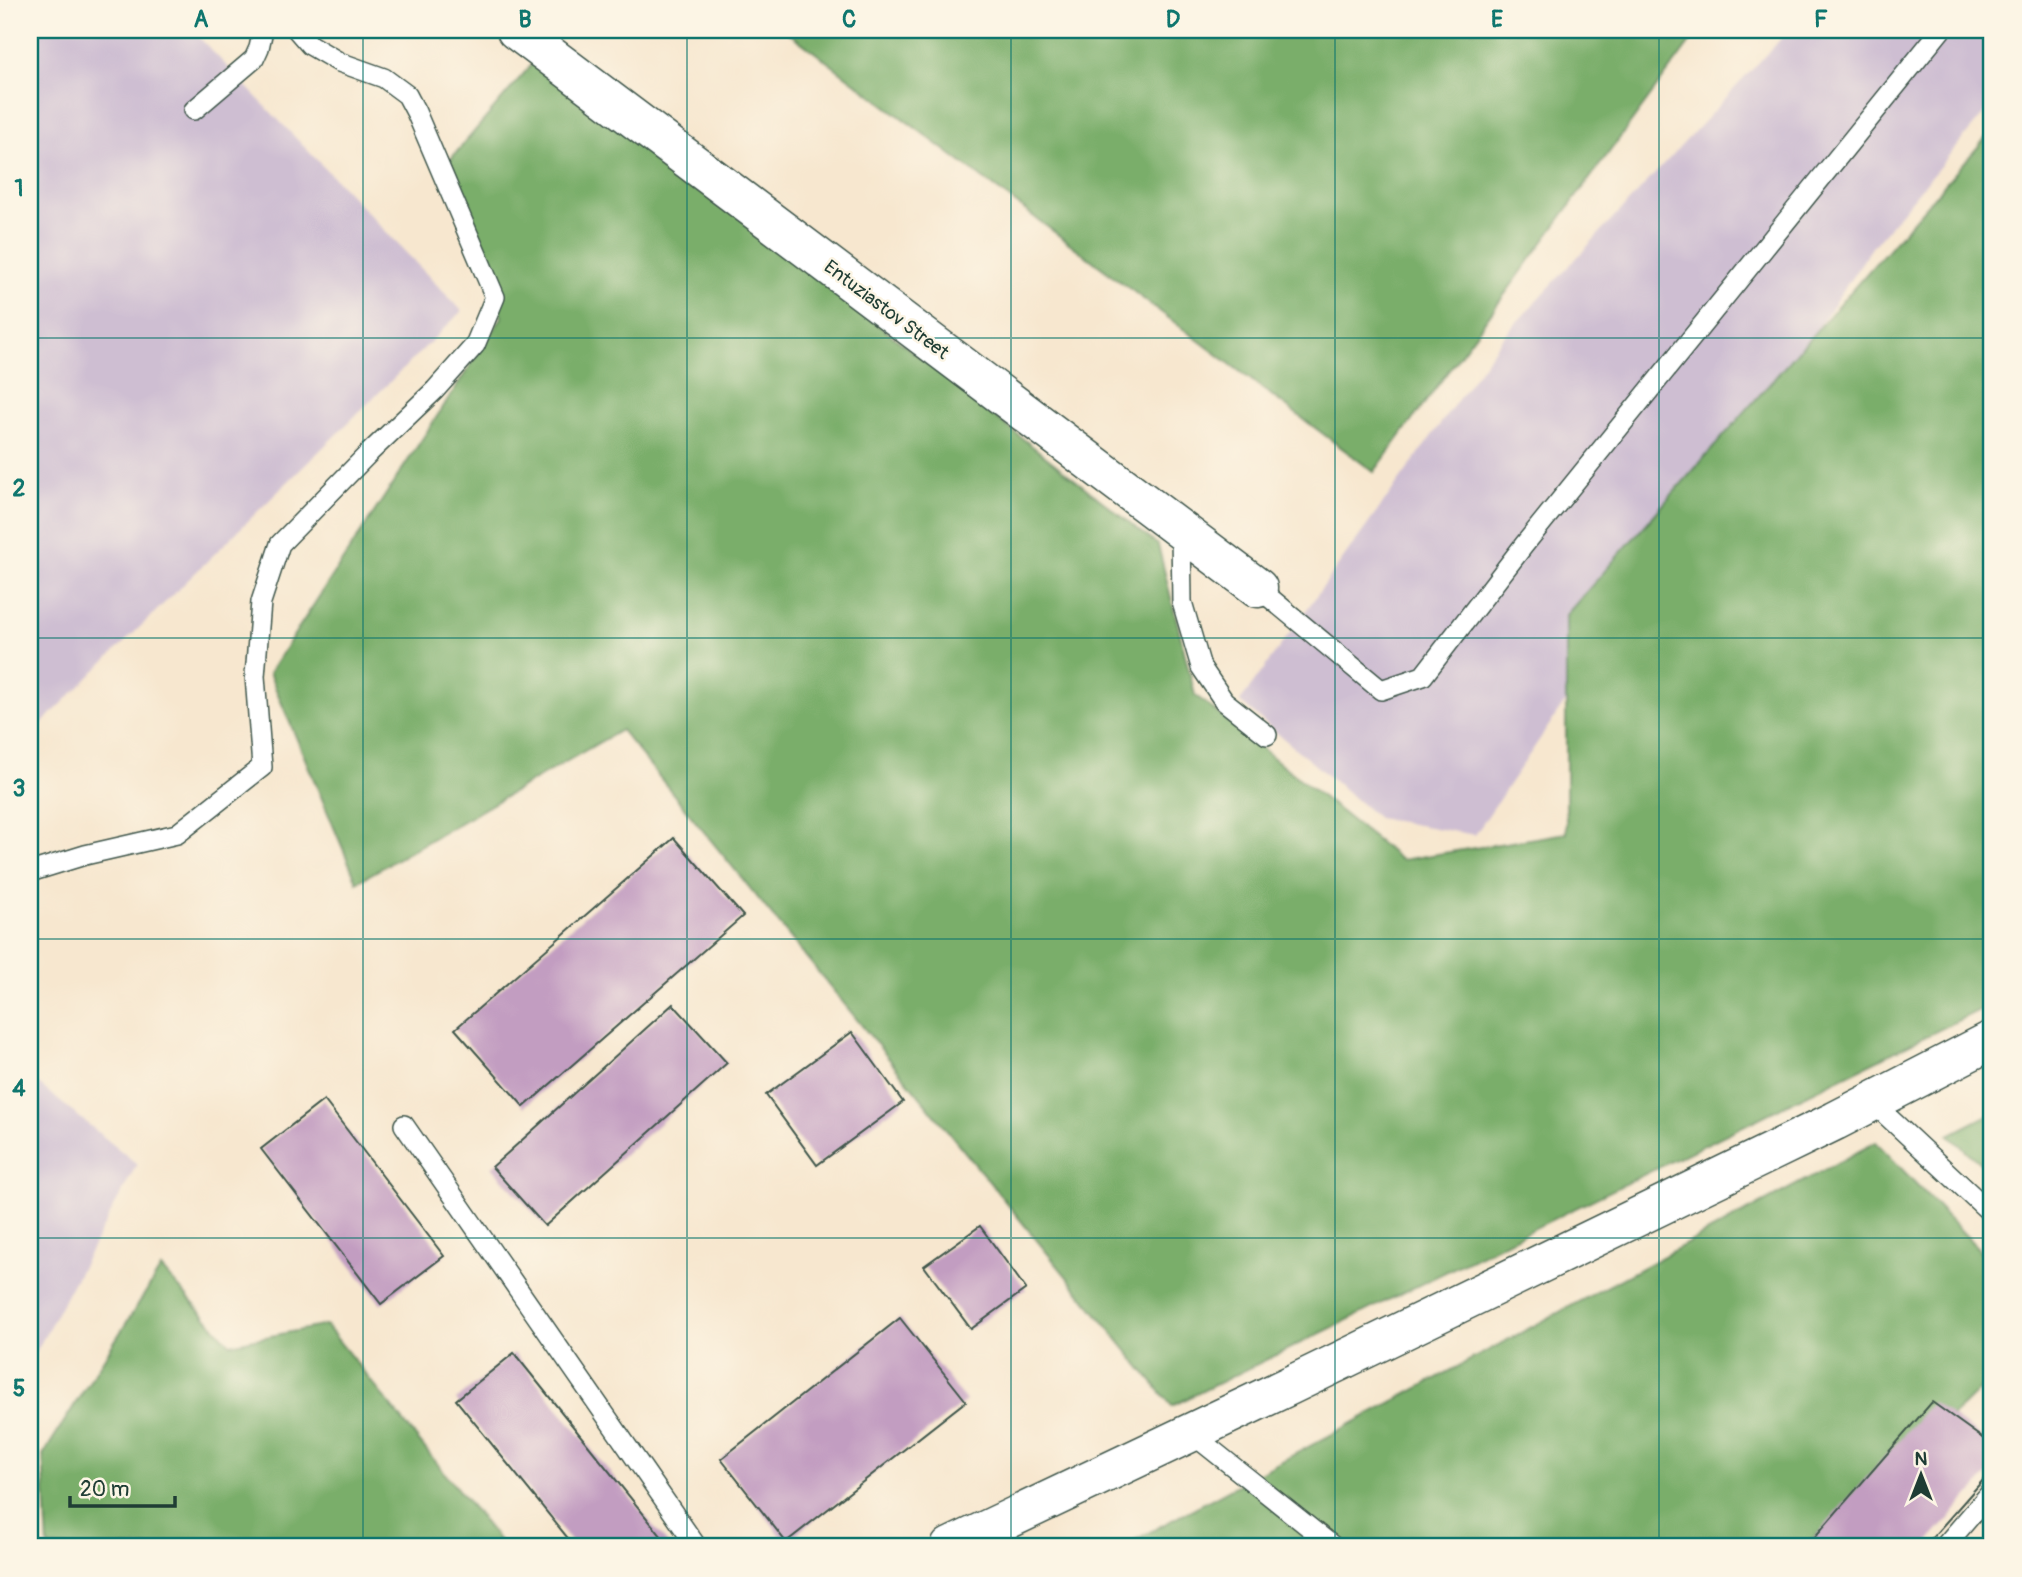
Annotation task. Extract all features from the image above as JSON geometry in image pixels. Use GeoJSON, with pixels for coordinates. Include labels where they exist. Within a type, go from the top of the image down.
{"type":"FeatureCollection","features":[{"type":"Feature","properties":{"kind":"street","name":"Entuziastov Street"},"geometry":{"type":"LineString","coordinates":[[516,30],[1258,588]]}},
{"type":"Feature","properties":{"kind":"street"},"geometry":{"type":"LineString","coordinates":[[950,1547],[1191,1433],[1871,1102],[1992,1040]]}},
{"type":"Feature","properties":{"kind":"lane"},"geometry":{"type":"LineString","coordinates":[[194,110],[254,59],[263,30]]}},
{"type":"Feature","properties":{"kind":"lane"},"geometry":{"type":"LineString","coordinates":[[30,872],[85,855],[177,834],[262,766],[255,676],[261,602],[280,544],[435,390],[475,345],[495,298],[407,95],[384,78],[339,61],[310,45],[297,30]]}},
{"type":"Feature","properties":{"kind":"lane"},"geometry":{"type":"LineString","coordinates":[[1258,588],[1381,690],[1423,676],[1524,545],[1941,30]]}},
{"type":"Feature","properties":{"kind":"lane"},"geometry":{"type":"LineString","coordinates":[[1181,531],[1182,602],[1200,667],[1224,701],[1267,735]]}},
{"type":"Feature","properties":{"kind":"lane"},"geometry":{"type":"LineString","coordinates":[[1871,1102],[1992,1214]]}},
{"type":"Feature","properties":{"kind":"lane"},"geometry":{"type":"LineString","coordinates":[[404,1125],[696,1547]]}},
{"type":"Feature","properties":{"kind":"lane"},"geometry":{"type":"LineString","coordinates":[[1191,1433],[1334,1547]]}},
{"type":"Feature","properties":{"kind":"lane"},"geometry":{"type":"LineString","coordinates":[[1944,1547],[1992,1491]]}},
{"type":"Feature","properties":{"kind":"shaded area"},"geometry":{"type":"Polygon","coordinates":[[[30,30],[192,30],[462,311],[30,735],[30,30]]]}},
{"type":"Feature","properties":{"kind":"shaded area"},"geometry":{"type":"Polygon","coordinates":[[[1789,30],[1992,30],[1992,104],[1873,246],[1475,835],[1378,818],[1240,702],[1503,337],[1789,30]]]}},
{"type":"Feature","properties":{"kind":"shaded area"},"geometry":{"type":"Polygon","coordinates":[[[30,1077],[137,1164],[30,1363],[30,1077]]]}},
{"type":"Feature","properties":{"kind":"green space"},"geometry":{"type":"Polygon","coordinates":[[[785,30],[1699,30],[1374,472],[785,30]]]}},
{"type":"Feature","properties":{"kind":"green space"},"geometry":{"type":"Polygon","coordinates":[[[538,57],[1158,545],[1195,695],[1401,860],[1566,833],[1566,615],[1992,131],[1992,1004],[1172,1406],[621,730],[357,882],[269,673],[502,317],[449,161],[538,57]]]}},
{"type":"Feature","properties":{"kind":"green space"},"geometry":{"type":"Polygon","coordinates":[[[1992,1113],[1992,1174],[1949,1135],[1992,1113]]]}},
{"type":"Feature","properties":{"kind":"green space"},"geometry":{"type":"Polygon","coordinates":[[[1876,1142],[1992,1263],[1992,1377],[1803,1547],[1122,1547],[1876,1142]]]}},
{"type":"Feature","properties":{"kind":"green space"},"geometry":{"type":"Polygon","coordinates":[[[161,1268],[230,1344],[326,1325],[504,1547],[48,1547],[43,1455],[161,1268]]]}},
{"type":"Feature","properties":{"kind":"building"},"geometry":{"type":"Polygon","coordinates":[[[674,838],[743,916],[524,1107],[455,1029],[674,838]]]}},
{"type":"Feature","properties":{"kind":"building"},"geometry":{"type":"Polygon","coordinates":[[[673,1004],[727,1063],[545,1226],[492,1167],[673,1004]]]}},
{"type":"Feature","properties":{"kind":"building"},"geometry":{"type":"Polygon","coordinates":[[[852,1032],[903,1102],[817,1165],[766,1095],[852,1032]]]}},
{"type":"Feature","properties":{"kind":"building"},"geometry":{"type":"Polygon","coordinates":[[[324,1100],[444,1256],[381,1304],[261,1149],[324,1100]]]}},
{"type":"Feature","properties":{"kind":"building"},"geometry":{"type":"Polygon","coordinates":[[[980,1226],[1026,1289],[971,1329],[924,1266],[980,1226]]]}},
{"type":"Feature","properties":{"kind":"building"},"geometry":{"type":"Polygon","coordinates":[[[900,1318],[966,1401],[786,1542],[721,1459],[900,1318]]]}},
{"type":"Feature","properties":{"kind":"building"},"geometry":{"type":"Polygon","coordinates":[[[514,1353],[670,1547],[575,1547],[456,1400],[514,1353]]]}},
{"type":"Feature","properties":{"kind":"building"},"geometry":{"type":"Polygon","coordinates":[[[1932,1402],[1992,1445],[1992,1470],[1924,1547],[1806,1547],[1932,1402]]]}}]}
